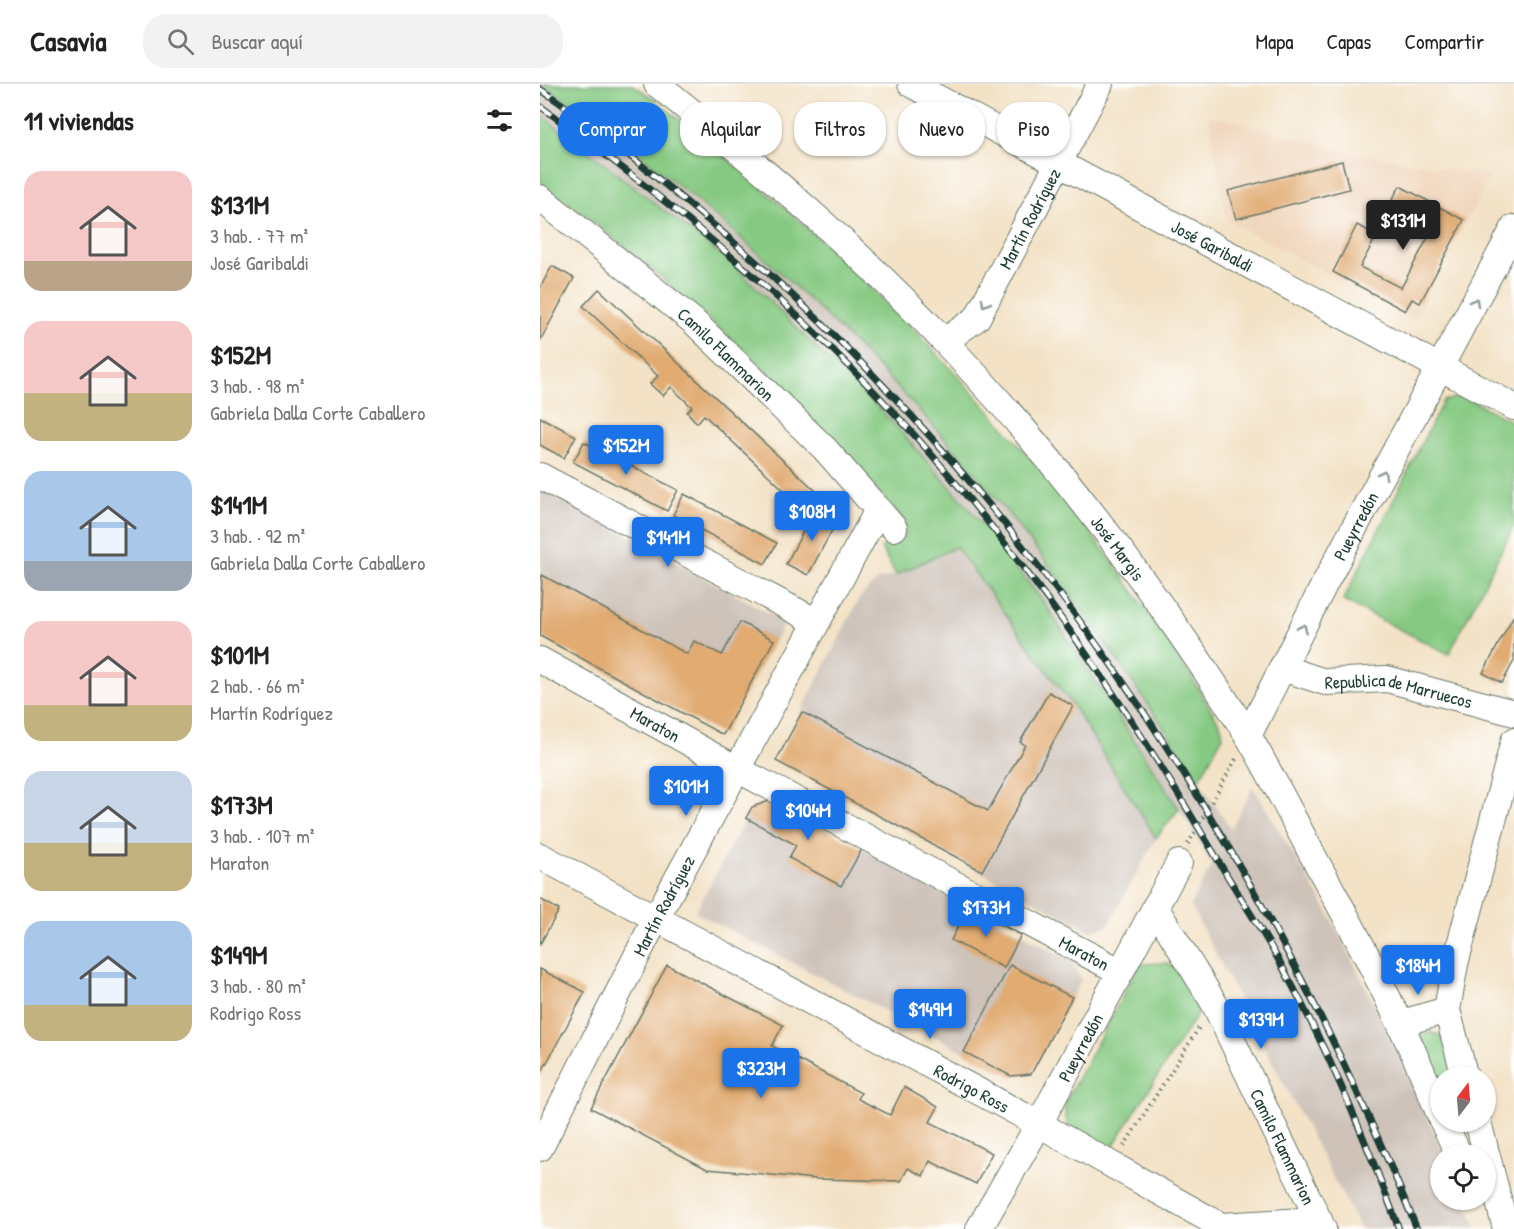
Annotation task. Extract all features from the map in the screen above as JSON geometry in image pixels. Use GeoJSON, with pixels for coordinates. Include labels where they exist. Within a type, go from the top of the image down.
{"type":"FeatureCollection","features":[{"type":"Feature","properties":{"kind":"street","name":"José Margis"},"geometry":{"type":"LineString","coordinates":[[657,84],[732,144],[824,225],[945,341],[1023,427],[1109,536],[1248,736],[1402,1023],[1430,1091]]}},
{"type":"Feature","properties":{"kind":"street","name":"José Garibaldi"},"geometry":{"type":"LineString","coordinates":[[911,84],[1514,407]]}},
{"type":"Feature","properties":{"kind":"street","name":"Martín Rodríguez"},"geometry":{"type":"LineString","coordinates":[[945,341],[977,318],[1100,84]]}},
{"type":"Feature","properties":{"kind":"street","name":"Camilo Flammarion"},"geometry":{"type":"LineString","coordinates":[[543,208],[693,321],[825,449],[886,519]]}},
{"type":"Feature","properties":{"kind":"street","name":"Pueyrredón"},"geometry":{"type":"LineString","coordinates":[[1248,736],[1514,228]]}},
{"type":"Feature","properties":{"kind":"street"},"geometry":{"type":"LineString","coordinates":[[540,476],[817,622]]}},
{"type":"Feature","properties":{"kind":"street","name":"Martín Rodríguez"},"geometry":{"type":"LineString","coordinates":[[540,1148],[547,1118],[817,622],[886,519]]}},
{"type":"Feature","properties":{"kind":"street","name":"Maraton"},"geometry":{"type":"LineString","coordinates":[[540,660],[737,769],[1121,972]]}},
{"type":"Feature","properties":{"kind":"street","name":"Republica de Marruecos"},"geometry":{"type":"LineString","coordinates":[[1282,668],[1325,682],[1387,679],[1514,713]]}},
{"type":"Feature","properties":{"kind":"street"},"geometry":{"type":"LineString","coordinates":[[1462,1066],[1447,1010],[1455,964],[1514,741]]}},
{"type":"Feature","properties":{"kind":"street","name":"Rodrigo Ross"},"geometry":{"type":"LineString","coordinates":[[540,856],[1040,1124],[1221,1226],[1321,1224]]}},
{"type":"Feature","properties":{"kind":"street","name":"Pueyrredón"},"geometry":{"type":"LineString","coordinates":[[979,1229],[1040,1124],[1179,863]]}},
{"type":"Feature","properties":{"kind":"street","name":"Camilo Flammarion"},"geometry":{"type":"LineString","coordinates":[[1155,907],[1214,1003],[1321,1224]]}},
{"type":"Feature","properties":{"kind":"street"},"geometry":{"type":"LineString","coordinates":[[1402,1023],[1447,1010]]}},
{"type":"Feature","properties":{"kind":"street"},"geometry":{"type":"LineString","coordinates":[[1482,1132],[1497,1170],[1506,1229]]}},
{"type":"Feature","properties":{"kind":"path"},"geometry":{"type":"LineString","coordinates":[[1198,826],[1248,736]]}},
{"type":"Feature","properties":{"kind":"path"},"geometry":{"type":"LineString","coordinates":[[1112,1165],[1214,1003]]}},
{"type":"Feature","properties":{"kind":"shaded area"},"geometry":{"type":"Polygon","coordinates":[[[540,84],[568,102],[558,102],[558,128],[540,114],[540,84]]]}},
{"type":"Feature","properties":{"kind":"shaded area"},"geometry":{"type":"Polygon","coordinates":[[[1208,115],[1364,155],[1490,176],[1414,320],[1227,220],[1208,115]]]}},
{"type":"Feature","properties":{"kind":"shaded area"},"geometry":{"type":"Polygon","coordinates":[[[594,156],[641,156],[654,166],[749,246],[850,339],[927,420],[997,499],[1067,587],[1123,666],[1231,829],[1253,787],[1327,910],[1400,1055],[1430,1123],[1430,1132],[1434,1132],[1439,1144],[1430,1144],[1430,1210],[1469,1210],[1477,1229],[1360,1229],[1190,905],[1212,865],[1179,809],[1042,600],[967,506],[892,422],[822,350],[731,263],[594,156]]]}},
{"type":"Feature","properties":{"kind":"shaded area"},"geometry":{"type":"Polygon","coordinates":[[[540,488],[785,622],[723,735],[540,636],[540,488]]]}},
{"type":"Feature","properties":{"kind":"shaded area"},"geometry":{"type":"Polygon","coordinates":[[[955,547],[1073,706],[1156,838],[1108,926],[1090,931],[776,761],[859,599],[877,580],[896,575],[955,547]]]}},
{"type":"Feature","properties":{"kind":"shaded area"},"geometry":{"type":"Polygon","coordinates":[[[772,800],[1073,962],[1081,980],[1031,1074],[1011,1076],[695,912],[752,807],[772,800]]]}},
{"type":"Feature","properties":{"kind":"green space"},"geometry":{"type":"Polygon","coordinates":[[[543,84],[630,84],[657,102],[568,102],[543,84]]]}},
{"type":"Feature","properties":{"kind":"green space"},"geometry":{"type":"Polygon","coordinates":[[[668,110],[680,120],[680,156],[723,156],[789,211],[860,276],[994,415],[1115,565],[1170,644],[1221,726],[1223,736],[1199,780],[1077,603],[998,501],[949,444],[897,387],[785,277],[640,156],[668,156],[668,110]]]}},
{"type":"Feature","properties":{"kind":"green space"},"geometry":{"type":"Polygon","coordinates":[[[540,114],[558,128],[558,156],[594,156],[731,263],[892,422],[967,506],[1042,600],[1179,809],[1156,838],[1073,706],[956,547],[896,575],[881,548],[905,536],[905,523],[830,437],[762,368],[691,303],[617,240],[540,182],[540,114]]]}},
{"type":"Feature","properties":{"kind":"green space"},"geometry":{"type":"Polygon","coordinates":[[[1463,396],[1514,423],[1514,526],[1449,654],[1343,601],[1443,401],[1463,396]]]}},
{"type":"Feature","properties":{"kind":"green space"},"geometry":{"type":"Polygon","coordinates":[[[1168,963],[1185,976],[1201,1008],[1110,1151],[1083,1139],[1071,1129],[1065,1113],[1065,1102],[1140,964],[1168,963]]]}},
{"type":"Feature","properties":{"kind":"green space"},"geometry":{"type":"Polygon","coordinates":[[[1431,1032],[1443,1036],[1455,1066],[1433,1066],[1421,1036],[1431,1032]]]}},
{"type":"Feature","properties":{"kind":"building"},"geometry":{"type":"Polygon","coordinates":[[[1342,161],[1349,189],[1236,219],[1228,191],[1342,161]]]}},
{"type":"Feature","properties":{"kind":"building"},"geometry":{"type":"Polygon","coordinates":[[[1400,186],[1464,220],[1420,303],[1412,299],[1405,311],[1333,272],[1357,225],[1377,235],[1360,267],[1401,288],[1432,230],[1388,207],[1400,186]]]}},
{"type":"Feature","properties":{"kind":"building"},"geometry":{"type":"Polygon","coordinates":[[[552,266],[574,278],[540,341],[540,288],[552,266]]]}},
{"type":"Feature","properties":{"kind":"building"},"geometry":{"type":"Polygon","coordinates":[[[599,289],[816,491],[801,506],[704,415],[697,423],[687,412],[692,407],[671,387],[663,396],[650,384],[658,376],[583,306],[599,289]]]}},
{"type":"Feature","properties":{"kind":"building"},"geometry":{"type":"Polygon","coordinates":[[[540,417],[576,436],[564,458],[540,445],[540,417]]]}},
{"type":"Feature","properties":{"kind":"building"},"geometry":{"type":"Polygon","coordinates":[[[584,442],[678,490],[667,511],[573,462],[584,442]]]}},
{"type":"Feature","properties":{"kind":"building"},"geometry":{"type":"Polygon","coordinates":[[[684,494],[777,543],[765,564],[673,515],[684,494]]]}},
{"type":"Feature","properties":{"kind":"building"},"geometry":{"type":"Polygon","coordinates":[[[815,509],[837,521],[808,575],[786,564],[815,509]]]}},
{"type":"Feature","properties":{"kind":"building"},"geometry":{"type":"Polygon","coordinates":[[[542,575],[687,654],[694,641],[722,655],[740,622],[774,640],[723,735],[540,636],[542,575]]]}},
{"type":"Feature","properties":{"kind":"building"},"geometry":{"type":"Polygon","coordinates":[[[1514,615],[1514,661],[1502,683],[1483,673],[1514,615]]]}},
{"type":"Feature","properties":{"kind":"building"},"geometry":{"type":"Polygon","coordinates":[[[1049,692],[1073,706],[982,871],[776,761],[802,712],[988,811],[1025,745],[1020,742],[1049,692]]]}},
{"type":"Feature","properties":{"kind":"building"},"geometry":{"type":"Polygon","coordinates":[[[772,800],[862,849],[841,886],[789,858],[796,845],[746,818],[752,807],[772,800]]]}},
{"type":"Feature","properties":{"kind":"building"},"geometry":{"type":"Polygon","coordinates":[[[540,899],[559,910],[540,944],[540,899]]]}},
{"type":"Feature","properties":{"kind":"building"},"geometry":{"type":"Polygon","coordinates":[[[968,908],[1021,935],[1004,968],[951,940],[968,908]]]}},
{"type":"Feature","properties":{"kind":"building"},"geometry":{"type":"Polygon","coordinates":[[[667,965],[783,1025],[772,1046],[861,1093],[858,1099],[890,1115],[904,1087],[938,1107],[930,1122],[992,1153],[976,1184],[930,1161],[923,1176],[908,1168],[901,1181],[816,1179],[707,1169],[591,1108],[667,965]]]}},
{"type":"Feature","properties":{"kind":"building"},"geometry":{"type":"Polygon","coordinates":[[[1010,965],[1072,997],[1031,1074],[1011,1076],[964,1052],[1010,965]]]}},
{"type":"Feature","properties":{"kind":"building"},"geometry":{"type":"Polygon","coordinates":[[[540,969],[585,992],[540,1075],[540,969]]]}},
{"type":"Feature","properties":{"kind":"railway"},"geometry":{"type":"LineString","coordinates":[[540,89],[632,157],[805,307],[916,421],[1019,542],[1114,669],[1202,802],[1281,941],[1353,1083],[1417,1229]]}},
{"type":"Feature","properties":{"kind":"railway"},"geometry":{"type":"LineString","coordinates":[[540,106],[677,211],[807,325],[867,384],[923,445],[978,509],[1029,575],[1079,643],[1126,713],[1282,966],[1345,1096],[1399,1229]]}}]}
